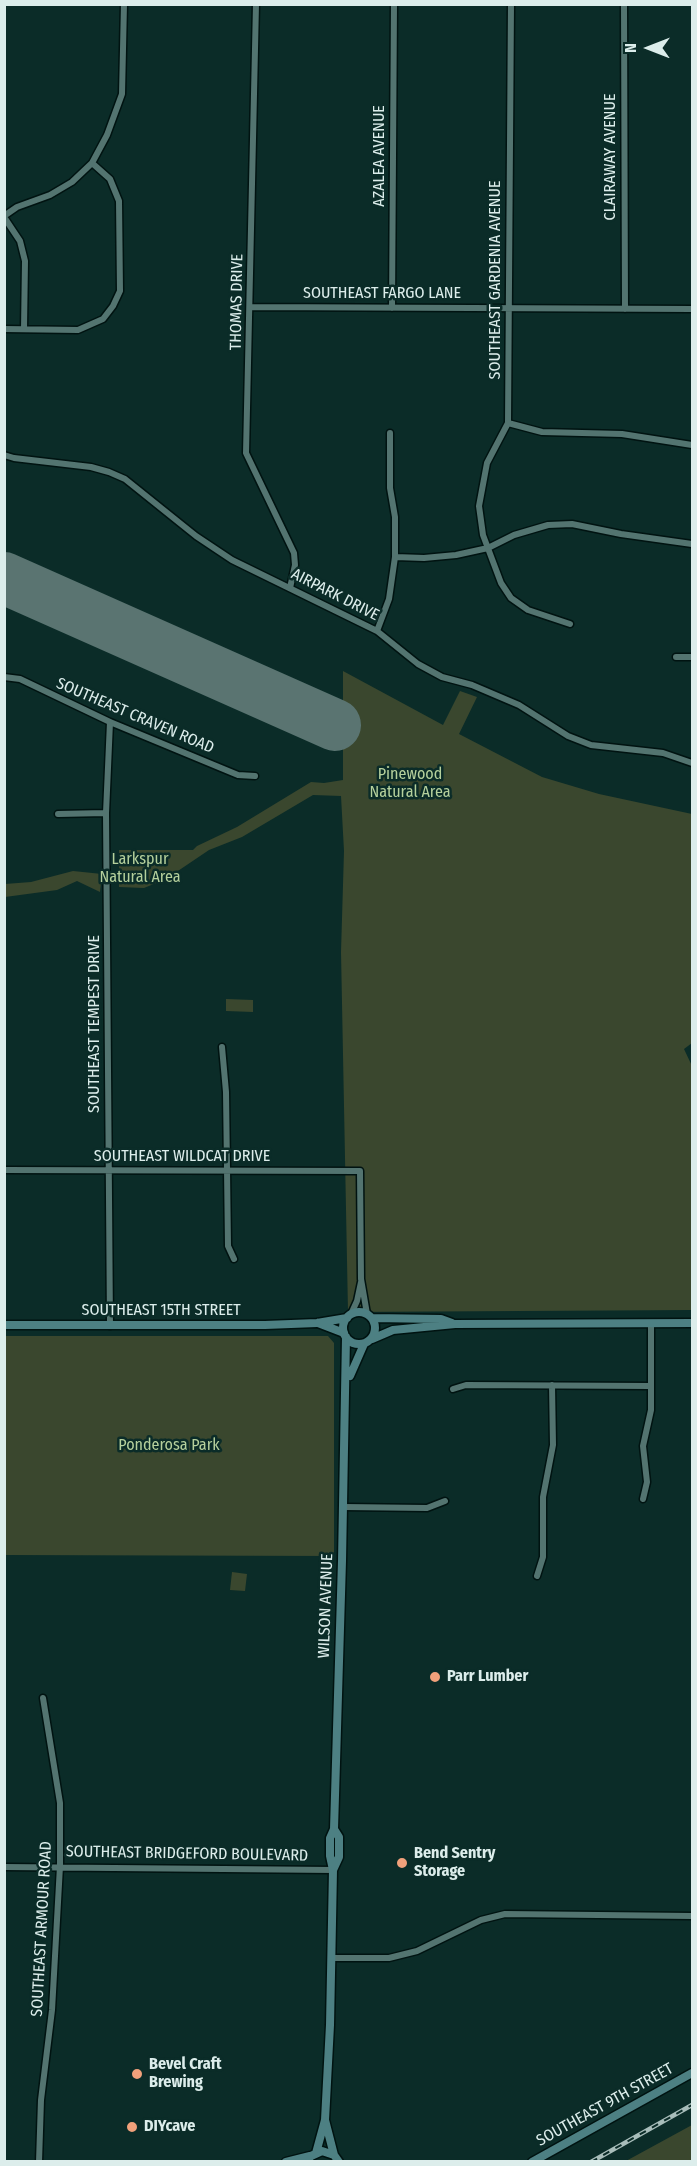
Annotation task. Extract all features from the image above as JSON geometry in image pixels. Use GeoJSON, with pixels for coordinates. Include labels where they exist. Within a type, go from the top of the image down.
{"type":"FeatureCollection","features":[{"type":"Feature","properties":{"kind":"street"},"geometry":{"type":"LineString","coordinates":[[24,329],[25,261],[20,241],[4,217],[17,207],[50,195],[72,182],[92,163],[107,135],[122,94],[124,4]]}},
{"type":"Feature","properties":{"kind":"street","name":"THOMAS DRIVE"},"geometry":{"type":"LineString","coordinates":[[256,4],[246,453],[294,553],[295,566],[290,588]]}},
{"type":"Feature","properties":{"kind":"street","name":"AZALEA AVENUE"},"geometry":{"type":"LineString","coordinates":[[392,308],[394,4]]}},
{"type":"Feature","properties":{"kind":"street","name":"SOUTHEAST GARDENIA AVENUE"},"geometry":{"type":"LineString","coordinates":[[511,4],[508,423],[487,464],[480,488],[481,525],[501,583],[511,598],[528,610],[570,624]]}},
{"type":"Feature","properties":{"kind":"street","name":"CLAIRAWAY AVENUE"},"geometry":{"type":"LineString","coordinates":[[624,4],[625,309]]}},
{"type":"Feature","properties":{"kind":"street"},"geometry":{"type":"LineString","coordinates":[[4,328],[78,330],[103,319],[113,306],[120,291],[119,201],[110,179],[92,163]]}},
{"type":"Feature","properties":{"kind":"street","name":"SOUTHEAST FARGO LANE"},"geometry":{"type":"LineString","coordinates":[[251,307],[693,309]]}},
{"type":"Feature","properties":{"kind":"street"},"geometry":{"type":"LineString","coordinates":[[508,423],[542,432],[622,434],[693,445]]}},
{"type":"Feature","properties":{"kind":"street"},"geometry":{"type":"LineString","coordinates":[[377,631],[389,599],[395,557],[395,517],[390,488],[390,433]]}},
{"type":"Feature","properties":{"kind":"street","name":"AIRPARK DRIVE"},"geometry":{"type":"LineString","coordinates":[[4,455],[92,466],[109,471],[125,479],[196,536],[232,560],[377,631],[418,664],[442,677],[472,685],[519,705],[568,736],[591,745],[663,753],[693,763]]}},
{"type":"Feature","properties":{"kind":"street"},"geometry":{"type":"LineString","coordinates":[[395,557],[424,558],[488,548],[514,535],[548,525],[572,524],[621,534],[693,544]]}},
{"type":"Feature","properties":{"kind":"street"},"geometry":{"type":"LineString","coordinates":[[676,657],[693,657]]}},
{"type":"Feature","properties":{"kind":"street","name":"SOUTHEAST CRAVEN ROAD"},"geometry":{"type":"LineString","coordinates":[[4,677],[20,679],[110,722],[238,775],[255,776]]}},
{"type":"Feature","properties":{"kind":"street","name":"SOUTHEAST TEMPEST DRIVE"},"geometry":{"type":"LineString","coordinates":[[110,722],[106,813],[110,1326]]}},
{"type":"Feature","properties":{"kind":"street"},"geometry":{"type":"LineString","coordinates":[[58,814],[106,813]]}},
{"type":"Feature","properties":{"kind":"street"},"geometry":{"type":"LineString","coordinates":[[222,1047],[226,1092],[228,1246],[234,1259]]}},
{"type":"Feature","properties":{"kind":"street","name":"SOUTHEAST WILDCAT DRIVE"},"geometry":{"type":"LineString","coordinates":[[4,1170],[360,1171],[361,1279]]}},
{"type":"Feature","properties":{"kind":"street"},"geometry":{"type":"LineString","coordinates":[[361,1279],[369,1316],[375,1328],[372,1339]]}},
{"type":"Feature","properties":{"kind":"street"},"geometry":{"type":"LineString","coordinates":[[361,1279],[357,1301],[349,1316],[345,1335],[354,1344],[363,1344],[393,1330],[455,1324],[693,1323]]}},
{"type":"Feature","properties":{"kind":"street"},"geometry":{"type":"LineString","coordinates":[[349,1316],[441,1319],[455,1324]]}},
{"type":"Feature","properties":{"kind":"street","name":"SOUTHEAST 15TH STREET"},"geometry":{"type":"LineString","coordinates":[[4,1325],[317,1323],[349,1316]]}},
{"type":"Feature","properties":{"kind":"street","name":"SOUTHEAST 15TH STREET"},"geometry":{"type":"LineString","coordinates":[[317,1323],[345,1335]]}},
{"type":"Feature","properties":{"kind":"street"},"geometry":{"type":"LineString","coordinates":[[644,1499],[647,1482],[644,1446],[651,1410],[651,1323]]}},
{"type":"Feature","properties":{"kind":"street","name":"WILSON AVENUE"},"geometry":{"type":"LineString","coordinates":[[311,2157],[325,2120],[332,1958],[333,1870],[330,1838],[333,1829],[344,1507],[347,1385],[345,1335]]}},
{"type":"Feature","properties":{"kind":"street","name":"WILSON AVENUE"},"geometry":{"type":"LineString","coordinates":[[347,1385],[356,1356],[363,1344]]}},
{"type":"Feature","properties":{"kind":"street"},"geometry":{"type":"LineString","coordinates":[[453,1389],[466,1385],[651,1386]]}},
{"type":"Feature","properties":{"kind":"street"},"geometry":{"type":"LineString","coordinates":[[537,1576],[543,1557],[543,1497],[553,1445],[552,1385]]}},
{"type":"Feature","properties":{"kind":"street"},"geometry":{"type":"LineString","coordinates":[[344,1507],[427,1508],[445,1501]]}},
{"type":"Feature","properties":{"kind":"street","name":"SOUTHEAST ARMOUR ROAD"},"geometry":{"type":"LineString","coordinates":[[39,2162],[41,2100],[53,1999],[60,1866],[60,1803],[43,1698]]}},
{"type":"Feature","properties":{"kind":"street","name":"SOUTHEAST BRIDGEFORD BOULEVARD"},"geometry":{"type":"LineString","coordinates":[[4,1867],[333,1870]]}},
{"type":"Feature","properties":{"kind":"street"},"geometry":{"type":"LineString","coordinates":[[332,1958],[388,1958],[417,1951],[481,1920],[505,1914],[693,1916]]}},
{"type":"Feature","properties":{"kind":"street","name":"SOUTHEAST 9TH STREET"},"geometry":{"type":"LineString","coordinates":[[532,2162],[693,2073]]}},
{"type":"Feature","properties":{"kind":"street","name":"WILSON AVENUE"},"geometry":{"type":"LineString","coordinates":[[325,2120],[337,2158]]}},
{"type":"Feature","properties":{"kind":"street"},"geometry":{"type":"LineString","coordinates":[[286,2162],[329,2152],[337,2158]]}},
{"type":"Feature","properties":{"kind":"green space","name":"Pinewood Natural Area"},"geometry":{"type":"Polygon","coordinates":[[[343,671],[443,725],[460,691],[477,697],[459,734],[542,777],[599,794],[692,814],[692,1043],[684,1049],[692,1066],[692,1310],[348,1312],[341,952],[344,851],[341,796],[313,795],[242,837],[209,850],[166,879],[144,888],[119,887],[119,850],[193,850],[237,827],[311,782],[324,783],[343,780],[343,671]]]}},
{"type":"Feature","properties":{"kind":"green space","name":"Larkspur Natural Area"},"geometry":{"type":"Polygon","coordinates":[[[73,871],[102,874],[100,892],[77,881],[57,890],[5,897],[5,884],[31,882],[73,871]]]}},
{"type":"Feature","properties":{"kind":"green space"},"geometry":{"type":"Polygon","coordinates":[[[226,999],[253,1000],[253,1012],[226,1011],[226,999]]]}},
{"type":"Feature","properties":{"kind":"green space","name":"Ponderosa Park"},"geometry":{"type":"Polygon","coordinates":[[[5,1336],[328,1336],[334,1343],[334,1556],[5,1555],[5,1336]]]}},
{"type":"Feature","properties":{"kind":"green space"},"geometry":{"type":"Polygon","coordinates":[[[232,1572],[247,1574],[245,1591],[230,1590],[232,1572]]]}},
{"type":"Feature","properties":{"kind":"green space"},"geometry":{"type":"Polygon","coordinates":[[[692,2125],[692,2161],[626,2161],[692,2125]]]}},
{"type":"Feature","properties":{"kind":"runway"},"geometry":{"type":"LineString","coordinates":[[4,578],[335,725]]}},
{"type":"Feature","properties":{"kind":"railway"},"geometry":{"type":"LineString","coordinates":[[591,2162],[692,2105]]}},
{"type":"Feature","properties":{"kind":"place","name":"Parr Lumber"},"geometry":{"type":"Point","coordinates":[435,1677]}},
{"type":"Feature","properties":{"kind":"place","name":"Bend Sentry Storage"},"geometry":{"type":"Point","coordinates":[402,1863]}},
{"type":"Feature","properties":{"kind":"place","name":"Bevel Craft Brewing"},"geometry":{"type":"Point","coordinates":[137,2074]}},
{"type":"Feature","properties":{"kind":"place","name":"DIYcave"},"geometry":{"type":"Point","coordinates":[132,2127]}}]}
